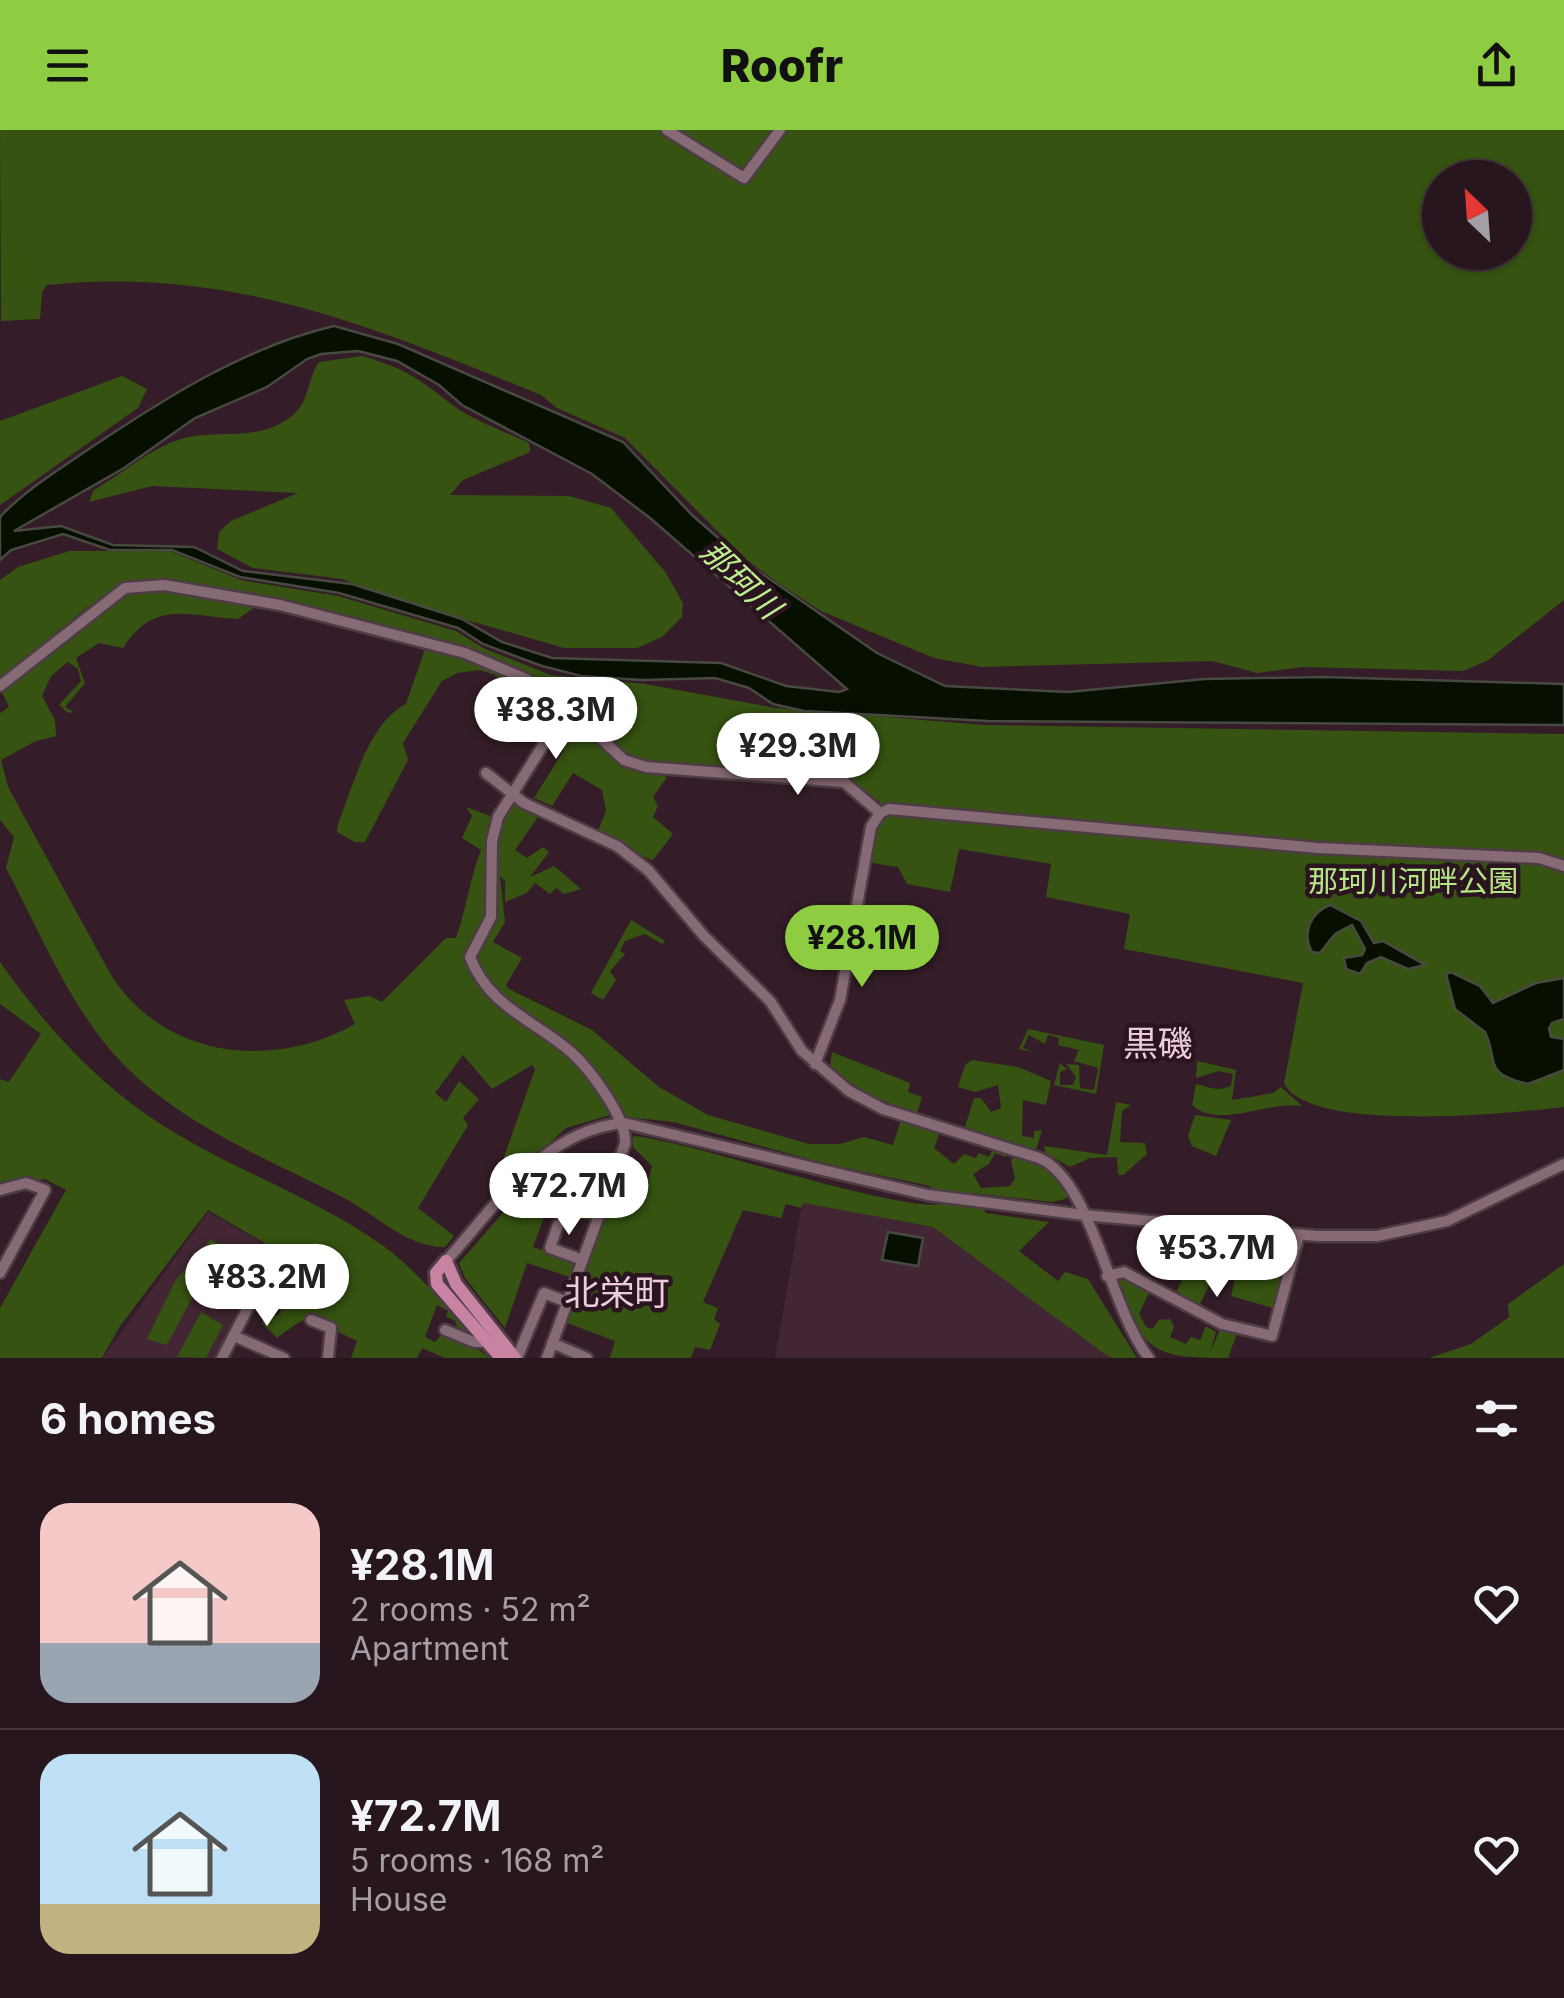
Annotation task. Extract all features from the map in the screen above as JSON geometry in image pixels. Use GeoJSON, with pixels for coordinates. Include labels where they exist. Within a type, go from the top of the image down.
{"type":"FeatureCollection","features":[{"type":"Feature","properties":{"kind":"main road"},"geometry":{"type":"LineString","coordinates":[[446,1261],[436,1273],[437,1284],[501,1358]]}},
{"type":"Feature","properties":{"kind":"main road"},"geometry":{"type":"LineString","coordinates":[[446,1261],[450,1277],[516,1358]]}},
{"type":"Feature","properties":{"kind":"street"},"geometry":{"type":"LineString","coordinates":[[668,130],[744,178],[780,130]]}},
{"type":"Feature","properties":{"kind":"street"},"geometry":{"type":"LineString","coordinates":[[0,686],[111,596],[148,584],[280,605],[465,653],[526,679],[567,708],[624,760],[646,768],[844,782],[880,813],[899,810],[1318,848],[1539,858],[1564,866]]}},
{"type":"Feature","properties":{"kind":"street"},"geometry":{"type":"LineString","coordinates":[[546,1358],[625,1144],[624,1123],[573,1053],[502,1004],[470,957],[491,917],[494,829],[511,794],[567,708]]}},
{"type":"Feature","properties":{"kind":"street"},"geometry":{"type":"LineString","coordinates":[[486,774],[511,794],[617,846],[648,870],[704,936],[762,992],[815,1064],[883,1109],[1049,1162],[1070,1183],[1130,1332],[1149,1358]]}},
{"type":"Feature","properties":{"kind":"street"},"geometry":{"type":"LineString","coordinates":[[815,1064],[836,1018],[872,827],[880,813]]}},
{"type":"Feature","properties":{"kind":"street"},"geometry":{"type":"LineString","coordinates":[[446,1261],[549,1150],[580,1131],[624,1123],[928,1195],[1084,1215],[1299,1235],[1377,1236],[1447,1221],[1564,1164]]}},
{"type":"Feature","properties":{"kind":"street"},"geometry":{"type":"LineString","coordinates":[[0,1273],[45,1190],[36,1184],[2,1192]]}},
{"type":"Feature","properties":{"kind":"street"},"geometry":{"type":"LineString","coordinates":[[558,1225],[550,1248],[582,1260]]}},
{"type":"Feature","properties":{"kind":"street"},"geometry":{"type":"LineString","coordinates":[[1108,1276],[1124,1272],[1209,1318],[1272,1336],[1299,1235]]}},
{"type":"Feature","properties":{"kind":"street"},"geometry":{"type":"LineString","coordinates":[[516,1358],[546,1288],[567,1302]]}},
{"type":"Feature","properties":{"kind":"street"},"geometry":{"type":"LineString","coordinates":[[222,1358],[254,1296]]}},
{"type":"Feature","properties":{"kind":"street"},"geometry":{"type":"LineString","coordinates":[[310,1320],[331,1328],[328,1358]]}},
{"type":"Feature","properties":{"kind":"street"},"geometry":{"type":"LineString","coordinates":[[445,1330],[474,1342],[490,1342]]}},
{"type":"Feature","properties":{"kind":"street"},"geometry":{"type":"LineString","coordinates":[[234,1336],[284,1358]]}},
{"type":"Feature","properties":{"kind":"street"},"geometry":{"type":"LineString","coordinates":[[552,1344],[587,1358]]}},
{"type":"Feature","properties":{"kind":"shaded area"},"geometry":{"type":"Polygon","coordinates":[[[802,1203],[933,1227],[1112,1358],[775,1358],[802,1203]]]}},
{"type":"Feature","properties":{"kind":"shaded area"},"geometry":{"type":"Polygon","coordinates":[[[208,1212],[274,1249],[218,1358],[103,1358],[208,1212]]]}},
{"type":"Feature","properties":{"kind":"green space"},"geometry":{"type":"Polygon","coordinates":[[[0,130],[1564,130],[1564,600],[1487,661],[1463,671],[1303,667],[1257,673],[1212,661],[982,667],[934,658],[821,611],[744,558],[625,438],[557,408],[541,395],[419,346],[301,307],[179,285],[115,281],[47,285],[42,292],[40,319],[1,321],[0,130]]]}},
{"type":"Feature","properties":{"kind":"green space"},"geometry":{"type":"Polygon","coordinates":[[[362,356],[410,375],[469,416],[529,443],[530,452],[463,480],[450,495],[569,496],[611,508],[666,573],[683,603],[682,617],[662,637],[637,648],[564,648],[394,599],[342,579],[253,568],[217,549],[219,532],[231,521],[298,493],[152,486],[89,502],[94,490],[170,443],[195,436],[252,432],[280,424],[303,403],[319,362],[362,356]]]}},
{"type":"Feature","properties":{"kind":"green space"},"geometry":{"type":"Polygon","coordinates":[[[122,376],[147,389],[138,408],[0,505],[0,421],[122,376]]]}},
{"type":"Feature","properties":{"kind":"green space","name":"那珂川河畔公園"},"geometry":{"type":"Polygon","coordinates":[[[69,551],[170,551],[241,580],[338,596],[456,631],[483,648],[551,675],[645,684],[776,708],[985,725],[1564,734],[1564,1107],[1459,1115],[1369,1115],[1301,1099],[1284,1083],[1303,983],[1124,949],[1130,914],[1046,897],[1051,864],[959,849],[950,892],[907,884],[898,867],[872,863],[880,802],[849,779],[651,765],[616,746],[568,702],[509,667],[480,654],[379,623],[201,586],[156,582],[127,585],[93,604],[0,680],[0,580],[18,567],[69,551]]]}},
{"type":"Feature","properties":{"kind":"green space"},"geometry":{"type":"Polygon","coordinates":[[[169,588],[255,607],[238,619],[189,614],[161,616],[135,632],[123,648],[99,643],[76,658],[85,683],[65,707],[74,712],[68,713],[59,705],[81,681],[78,669],[68,662],[51,676],[42,696],[55,720],[56,736],[36,741],[1,760],[8,787],[111,975],[133,1003],[160,1024],[190,1039],[222,1048],[289,1048],[323,1039],[355,1024],[344,1000],[369,996],[382,1002],[446,938],[456,938],[481,850],[462,838],[472,816],[466,807],[493,817],[488,849],[510,800],[538,817],[515,850],[527,858],[543,847],[549,852],[530,877],[554,866],[581,889],[564,894],[556,888],[550,894],[535,883],[527,893],[505,902],[505,881],[500,876],[505,922],[493,942],[522,958],[506,985],[509,989],[592,1030],[659,1087],[708,1115],[809,1144],[840,1144],[864,1137],[893,1145],[901,1120],[940,1132],[934,1148],[954,1164],[964,1154],[989,1157],[993,1149],[1007,1153],[1006,1157],[995,1153],[989,1164],[973,1174],[981,1188],[1010,1186],[1015,1179],[1011,1160],[1015,1155],[1052,1169],[1070,1194],[1065,1199],[1052,1202],[973,1193],[986,1213],[1049,1222],[1019,1251],[1058,1281],[1065,1272],[1088,1279],[1137,1358],[1112,1358],[1102,1352],[933,1227],[803,1203],[801,1208],[786,1204],[781,1218],[743,1210],[703,1302],[718,1308],[714,1319],[720,1324],[710,1350],[695,1347],[691,1358],[610,1358],[615,1341],[562,1321],[607,1201],[635,1207],[644,1196],[652,1166],[633,1147],[633,1136],[890,1199],[946,1203],[930,1186],[823,1163],[673,1122],[610,1115],[566,1128],[490,1197],[535,1069],[532,1065],[492,1089],[463,1055],[435,1093],[446,1102],[459,1081],[479,1099],[463,1118],[468,1125],[418,1208],[454,1236],[445,1247],[431,1246],[405,1236],[344,1198],[247,1150],[154,1092],[127,1068],[89,1021],[6,868],[14,837],[0,820],[0,713],[9,707],[0,688],[126,591],[169,588]]]}},
{"type":"Feature","properties":{"kind":"green space"},"geometry":{"type":"Polygon","coordinates":[[[426,646],[505,670],[560,711],[552,721],[534,698],[511,691],[495,675],[480,670],[457,673],[442,681],[403,743],[408,760],[365,842],[355,842],[337,832],[338,824],[372,741],[381,726],[406,704],[426,646]]]}},
{"type":"Feature","properties":{"kind":"green space"},"geometry":{"type":"Polygon","coordinates":[[[571,719],[627,766],[667,777],[653,797],[658,806],[653,817],[673,834],[653,860],[598,831],[606,811],[602,790],[573,773],[552,806],[534,798],[564,750],[551,740],[571,719]]]}},
{"type":"Feature","properties":{"kind":"green space"},"geometry":{"type":"Polygon","coordinates":[[[631,920],[665,941],[662,944],[645,934],[625,941],[620,951],[625,954],[610,971],[616,980],[603,1000],[591,993],[631,920]]]}},
{"type":"Feature","properties":{"kind":"green space"},"geometry":{"type":"Polygon","coordinates":[[[0,962],[55,1032],[119,1093],[167,1128],[330,1213],[382,1245],[418,1276],[473,1337],[459,1331],[455,1321],[446,1316],[448,1311],[437,1305],[425,1337],[435,1342],[441,1335],[470,1344],[490,1358],[445,1358],[422,1348],[417,1358],[351,1358],[357,1341],[309,1318],[277,1338],[262,1323],[269,1313],[278,1316],[285,1300],[284,1282],[270,1262],[275,1249],[208,1210],[120,1326],[102,1358],[0,1358],[0,1308],[66,1190],[45,1179],[0,1187],[0,1079],[9,1082],[41,1034],[0,1004],[0,962]]]}},
{"type":"Feature","properties":{"kind":"green space"},"geometry":{"type":"Polygon","coordinates":[[[1028,1029],[1104,1045],[1096,1094],[1054,1085],[1060,1063],[1067,1069],[1060,1072],[1060,1085],[1073,1085],[1076,1077],[1066,1064],[1079,1065],[1080,1088],[1094,1090],[1098,1068],[1074,1061],[1079,1050],[1058,1045],[1059,1038],[1048,1035],[1045,1044],[1029,1035],[1023,1048],[1033,1052],[1019,1049],[1028,1029]]]}},
{"type":"Feature","properties":{"kind":"green space"},"geometry":{"type":"Polygon","coordinates":[[[832,1052],[910,1083],[908,1092],[922,1097],[917,1113],[871,1095],[840,1075],[830,1067],[832,1052]]]}},
{"type":"Feature","properties":{"kind":"green space"},"geometry":{"type":"Polygon","coordinates":[[[972,1060],[1018,1067],[1051,1081],[1046,1105],[1023,1100],[1022,1136],[1034,1138],[1034,1131],[1042,1130],[1036,1150],[965,1127],[974,1098],[981,1098],[991,1112],[1001,1108],[998,1085],[975,1092],[958,1087],[965,1065],[972,1060]]]}},
{"type":"Feature","properties":{"kind":"green space"},"geometry":{"type":"Polygon","coordinates":[[[1197,1061],[1236,1070],[1232,1100],[1273,1093],[1281,1087],[1302,1106],[1230,1115],[1203,1112],[1192,1105],[1196,1084],[1226,1088],[1231,1086],[1233,1074],[1219,1071],[1196,1078],[1197,1061]]]}},
{"type":"Feature","properties":{"kind":"green space"},"geometry":{"type":"Polygon","coordinates":[[[1116,1102],[1131,1105],[1122,1111],[1120,1142],[1145,1143],[1147,1154],[1123,1175],[1118,1175],[1117,1157],[1090,1158],[1070,1167],[1045,1153],[1044,1146],[1107,1155],[1116,1102]]]}},
{"type":"Feature","properties":{"kind":"green space"},"geometry":{"type":"Polygon","coordinates":[[[1195,1115],[1231,1120],[1216,1156],[1192,1146],[1188,1136],[1195,1115]]]}},
{"type":"Feature","properties":{"kind":"green space"},"geometry":{"type":"Polygon","coordinates":[[[578,1161],[609,1176],[591,1221],[547,1209],[533,1247],[576,1262],[570,1277],[527,1263],[505,1328],[465,1278],[459,1263],[529,1183],[578,1161]]]}},
{"type":"Feature","properties":{"kind":"green space"},"geometry":{"type":"Polygon","coordinates":[[[1203,1236],[1248,1240],[1240,1266],[1266,1270],[1286,1260],[1289,1245],[1294,1245],[1276,1309],[1231,1296],[1235,1280],[1216,1272],[1197,1310],[1174,1297],[1203,1236]]]}},
{"type":"Feature","properties":{"kind":"green space"},"geometry":{"type":"Polygon","coordinates":[[[211,1239],[220,1245],[167,1345],[147,1339],[175,1281],[211,1239]]]}},
{"type":"Feature","properties":{"kind":"green space"},"geometry":{"type":"Polygon","coordinates":[[[1564,1264],[1564,1358],[1429,1358],[1471,1344],[1509,1317],[1508,1304],[1564,1264]]]}},
{"type":"Feature","properties":{"kind":"green space"},"geometry":{"type":"Polygon","coordinates":[[[1122,1275],[1150,1291],[1139,1314],[1146,1327],[1152,1329],[1159,1320],[1170,1319],[1174,1327],[1170,1337],[1186,1344],[1191,1337],[1200,1340],[1206,1326],[1216,1332],[1210,1353],[1221,1327],[1237,1333],[1228,1358],[1181,1356],[1153,1345],[1125,1302],[1115,1278],[1122,1275]]]}},
{"type":"Feature","properties":{"kind":"green space"},"geometry":{"type":"Polygon","coordinates":[[[201,1312],[223,1325],[206,1358],[177,1357],[201,1312]]]}},
{"type":"Feature","properties":{"kind":"water","name":"那珂川"},"geometry":{"type":"Polygon","coordinates":[[[334,326],[398,344],[623,442],[692,515],[748,564],[877,653],[945,686],[1068,692],[1205,679],[1323,677],[1564,684],[1564,725],[988,721],[804,711],[773,704],[749,688],[715,678],[642,680],[581,676],[483,644],[458,628],[339,593],[240,577],[172,550],[110,550],[63,534],[11,550],[0,560],[0,517],[30,490],[205,377],[301,335],[334,326]],[[358,351],[307,359],[267,387],[195,418],[124,468],[14,531],[61,526],[113,545],[194,547],[243,571],[352,584],[462,619],[502,642],[552,658],[721,663],[786,686],[839,692],[847,689],[650,518],[592,474],[462,405],[439,385],[397,361],[358,351]]]}},
{"type":"Feature","properties":{"kind":"water"},"geometry":{"type":"Polygon","coordinates":[[[1330,905],[1361,921],[1374,943],[1383,941],[1425,965],[1408,969],[1381,957],[1367,963],[1360,974],[1346,969],[1344,958],[1362,955],[1365,949],[1352,925],[1335,934],[1320,953],[1312,952],[1310,924],[1330,905]]]}},
{"type":"Feature","properties":{"kind":"water"},"geometry":{"type":"Polygon","coordinates":[[[1451,972],[1480,986],[1493,1003],[1536,983],[1564,978],[1564,1019],[1552,1023],[1549,1029],[1551,1037],[1564,1039],[1564,1070],[1528,1084],[1498,1071],[1485,1032],[1455,1009],[1446,974],[1451,972]]]}},
{"type":"Feature","properties":{"kind":"water"},"geometry":{"type":"Polygon","coordinates":[[[888,1232],[923,1238],[918,1266],[882,1260],[888,1232]]]}},
{"type":"Feature","properties":{"kind":"district","name":"黒磯"},"geometry":{"type":"Point","coordinates":[1158,1043]}},
{"type":"Feature","properties":{"kind":"district","name":"北栄町"},"geometry":{"type":"Point","coordinates":[617,1292]}}]}
